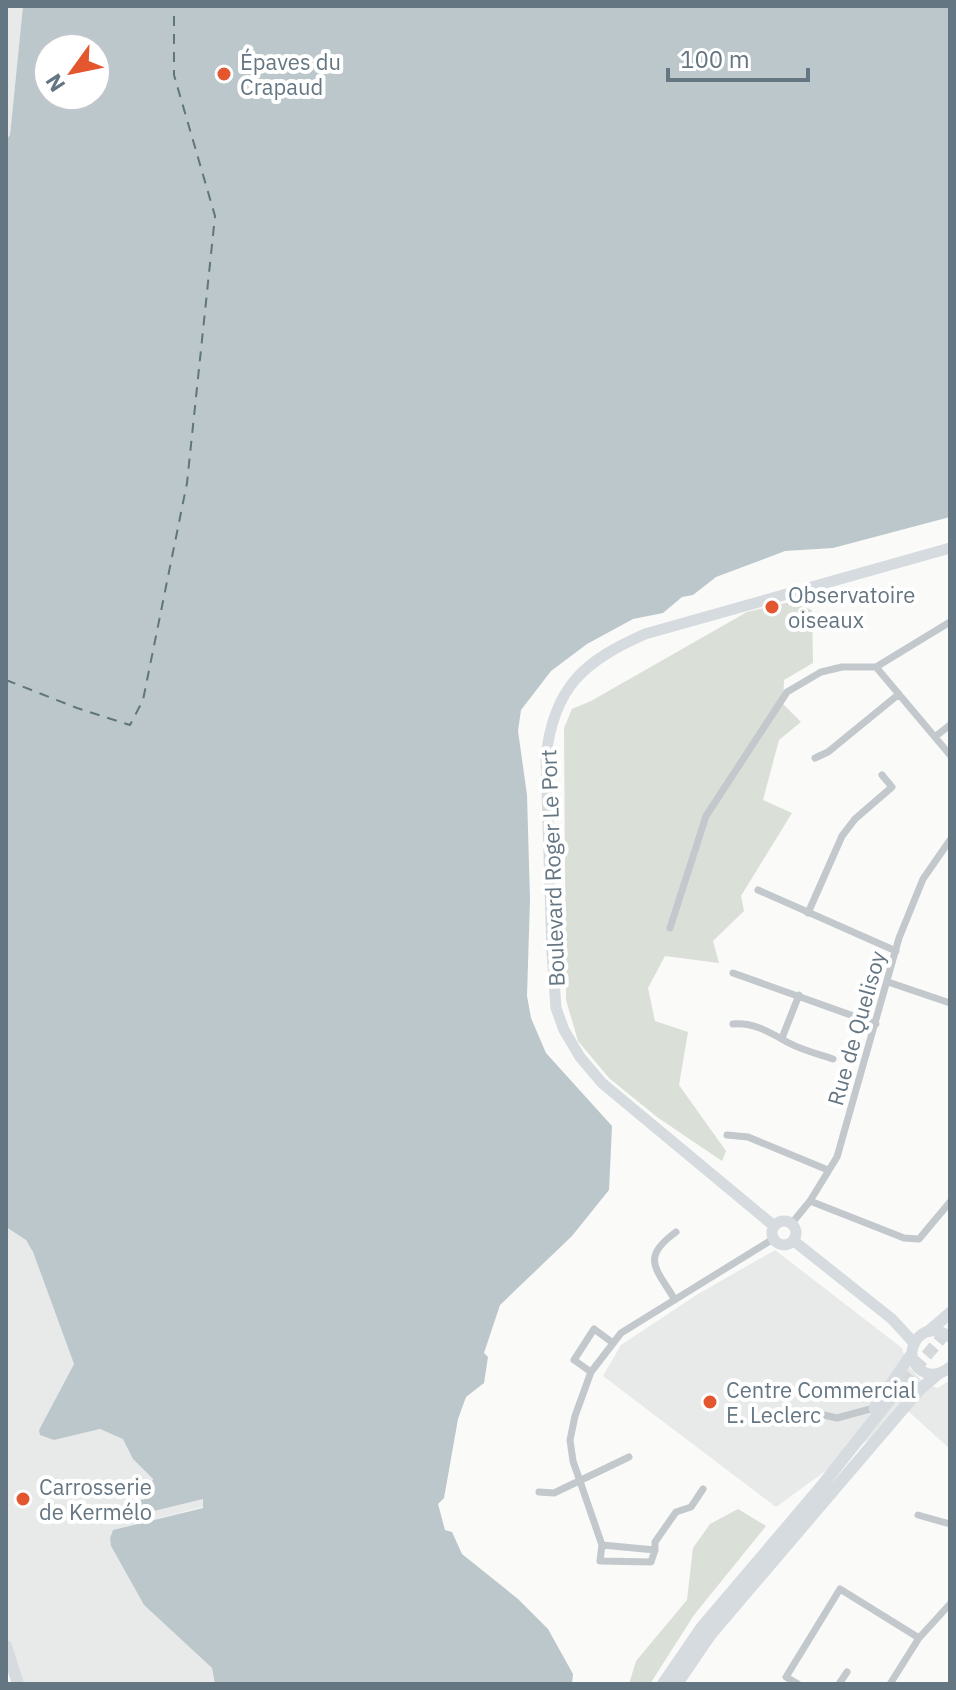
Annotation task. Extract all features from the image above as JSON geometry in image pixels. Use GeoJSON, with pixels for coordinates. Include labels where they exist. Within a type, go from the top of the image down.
{"type":"FeatureCollection","features":[{"type":"Feature","properties":{"kind":"main road"},"geometry":{"type":"LineString","coordinates":[[929,1331],[950,1313]]}},
{"type":"Feature","properties":{"kind":"main road"},"geometry":{"type":"LineString","coordinates":[[663,1684],[702,1627],[919,1390],[946,1371]]}},
{"type":"Feature","properties":{"kind":"main road"},"geometry":{"type":"LineString","coordinates":[[789,1532],[825,1491],[906,1385]]}},
{"type":"Feature","properties":{"kind":"main road"},"geometry":{"type":"LineString","coordinates":[[677,1684],[789,1532],[874,1408]]}},
{"type":"Feature","properties":{"kind":"main road"},"geometry":{"type":"LineString","coordinates":[[6,1646],[18,1684]]}},
{"type":"Feature","properties":{"kind":"street","name":"Boulevard Roger Le Port"},"geometry":{"type":"LineString","coordinates":[[774,1226],[602,1083],[580,1057],[564,1030],[556,1008],[552,952],[546,756],[549,732],[555,711],[581,673],[615,647],[645,634],[950,548]]}},
{"type":"Feature","properties":{"kind":"street"},"geometry":{"type":"LineString","coordinates":[[670,928],[706,816],[787,692],[821,672],[842,667],[876,667],[950,622]]}},
{"type":"Feature","properties":{"kind":"street"},"geometry":{"type":"LineString","coordinates":[[876,667],[950,755]]}},
{"type":"Feature","properties":{"kind":"street"},"geometry":{"type":"LineString","coordinates":[[815,758],[828,752],[899,694]]}},
{"type":"Feature","properties":{"kind":"street"},"geometry":{"type":"LineString","coordinates":[[936,736],[950,725]]}},
{"type":"Feature","properties":{"kind":"street"},"geometry":{"type":"LineString","coordinates":[[808,913],[842,836],[855,819],[892,787],[882,775]]}},
{"type":"Feature","properties":{"kind":"street","name":"Rue de Quelisoy"},"geometry":{"type":"LineString","coordinates":[[792,1223],[810,1201],[837,1157],[896,951],[923,879],[950,840]]}},
{"type":"Feature","properties":{"kind":"street"},"geometry":{"type":"LineString","coordinates":[[758,890],[896,951]]}},
{"type":"Feature","properties":{"kind":"street"},"geometry":{"type":"LineString","coordinates":[[733,973],[876,1024]]}},
{"type":"Feature","properties":{"kind":"street"},"geometry":{"type":"LineString","coordinates":[[888,982],[950,1003]]}},
{"type":"Feature","properties":{"kind":"street"},"geometry":{"type":"LineString","coordinates":[[782,1038],[799,995]]}},
{"type":"Feature","properties":{"kind":"street"},"geometry":{"type":"LineString","coordinates":[[733,1024],[743,1023],[775,1033],[790,1044],[833,1059]]}},
{"type":"Feature","properties":{"kind":"street"},"geometry":{"type":"LineString","coordinates":[[727,1135],[748,1137],[828,1170]]}},
{"type":"Feature","properties":{"kind":"street"},"geometry":{"type":"LineString","coordinates":[[810,1201],[904,1238],[919,1239],[950,1202]]}},
{"type":"Feature","properties":{"kind":"street"},"geometry":{"type":"LineString","coordinates":[[781,1221],[792,1223],[797,1232],[794,1241],[782,1246],[773,1239],[774,1226],[781,1221]]}},
{"type":"Feature","properties":{"kind":"street"},"geometry":{"type":"LineString","coordinates":[[675,1300],[655,1266],[654,1254],[657,1246],[676,1232]]}},
{"type":"Feature","properties":{"kind":"street"},"geometry":{"type":"LineString","coordinates":[[703,1489],[691,1507],[676,1512],[655,1542],[651,1562],[600,1561],[602,1545],[573,1461],[571,1430],[591,1372],[621,1333],[773,1239]]}},
{"type":"Feature","properties":{"kind":"street"},"geometry":{"type":"LineString","coordinates":[[794,1241],[892,1319],[913,1348],[914,1361],[920,1370],[946,1371]]}},
{"type":"Feature","properties":{"kind":"street"},"geometry":{"type":"LineString","coordinates":[[591,1372],[574,1360],[594,1329],[613,1343]]}},
{"type":"Feature","properties":{"kind":"street"},"geometry":{"type":"LineString","coordinates":[[819,1414],[837,1418],[874,1408],[921,1335],[929,1331],[943,1332],[950,1337]]}},
{"type":"Feature","properties":{"kind":"street"},"geometry":{"type":"LineString","coordinates":[[539,1492],[554,1493],[629,1457]]}},
{"type":"Feature","properties":{"kind":"street"},"geometry":{"type":"LineString","coordinates":[[918,1515],[950,1524]]}},
{"type":"Feature","properties":{"kind":"street"},"geometry":{"type":"LineString","coordinates":[[602,1545],[655,1550]]}},
{"type":"Feature","properties":{"kind":"street"},"geometry":{"type":"LineString","coordinates":[[798,1684],[786,1677],[840,1589],[919,1638]]}},
{"type":"Feature","properties":{"kind":"street"},"geometry":{"type":"LineString","coordinates":[[890,1684],[919,1638],[950,1604]]}},
{"type":"Feature","properties":{"kind":"street"},"geometry":{"type":"LineString","coordinates":[[839,1684],[847,1672]]}},
{"type":"Feature","properties":{"kind":"shaded area"},"geometry":{"type":"Polygon","coordinates":[[[6,6],[23,6],[10,135],[6,140],[6,6]]]}},
{"type":"Feature","properties":{"kind":"shaded area"},"geometry":{"type":"Polygon","coordinates":[[[23,6],[950,6],[950,517],[833,548],[785,551],[716,577],[693,595],[682,597],[663,613],[633,619],[587,644],[551,671],[521,710],[518,731],[527,795],[530,899],[527,996],[531,1018],[546,1053],[612,1126],[609,1190],[572,1236],[500,1305],[484,1353],[488,1357],[484,1383],[466,1397],[458,1419],[444,1498],[438,1504],[445,1530],[452,1532],[462,1554],[518,1599],[548,1629],[573,1674],[572,1684],[215,1684],[212,1668],[144,1605],[111,1546],[110,1538],[113,1530],[203,1508],[203,1499],[133,1516],[128,1504],[144,1499],[153,1479],[133,1459],[123,1439],[100,1429],[54,1440],[40,1435],[39,1430],[74,1364],[33,1252],[26,1240],[6,1227],[6,140],[10,135],[23,6]]]}},
{"type":"Feature","properties":{"kind":"shaded area"},"geometry":{"type":"Polygon","coordinates":[[[790,602],[812,610],[813,663],[784,680],[783,704],[801,722],[779,740],[763,800],[792,813],[741,896],[744,911],[713,941],[719,963],[665,956],[648,988],[655,1021],[688,1032],[679,1085],[726,1151],[722,1161],[657,1117],[609,1078],[578,1041],[566,1000],[564,728],[572,709],[747,612],[790,602]]]}},
{"type":"Feature","properties":{"kind":"shaded area"},"geometry":{"type":"Polygon","coordinates":[[[6,1227],[26,1240],[33,1252],[74,1364],[39,1430],[54,1440],[100,1429],[124,1439],[133,1459],[153,1479],[133,1516],[203,1498],[203,1507],[113,1530],[110,1538],[111,1546],[144,1605],[212,1668],[215,1684],[22,1684],[6,1645],[6,1227]]]}},
{"type":"Feature","properties":{"kind":"shaded area"},"geometry":{"type":"Polygon","coordinates":[[[775,1250],[902,1348],[907,1365],[925,1384],[938,1388],[950,1380],[950,1449],[908,1411],[776,1507],[603,1376],[621,1345],[698,1294],[775,1250]]]}},
{"type":"Feature","properties":{"kind":"shaded area"},"geometry":{"type":"Polygon","coordinates":[[[738,1509],[766,1526],[694,1615],[650,1684],[629,1684],[636,1661],[687,1600],[693,1548],[710,1524],[738,1509]]]}},
{"type":"Feature","properties":{"kind":"ferry route"},"geometry":{"type":"LineString","coordinates":[[6,680],[130,725],[143,700],[187,483],[215,216],[174,75],[174,6]]}},
{"type":"Feature","properties":{"kind":"tunnel"},"geometry":{"type":"LineString","coordinates":[[903,1383],[950,1328]]}},
{"type":"Feature","properties":{"kind":"place","name":"Épaves du Crapaud"},"geometry":{"type":"Point","coordinates":[224,74]}},
{"type":"Feature","properties":{"kind":"place","name":"Observatoire oiseaux"},"geometry":{"type":"Point","coordinates":[772,607]}},
{"type":"Feature","properties":{"kind":"place","name":"Centre Commercial E. Leclerc"},"geometry":{"type":"Point","coordinates":[710,1402]}},
{"type":"Feature","properties":{"kind":"place","name":"Carrosserie de Kermélo"},"geometry":{"type":"Point","coordinates":[23,1499]}}]}
